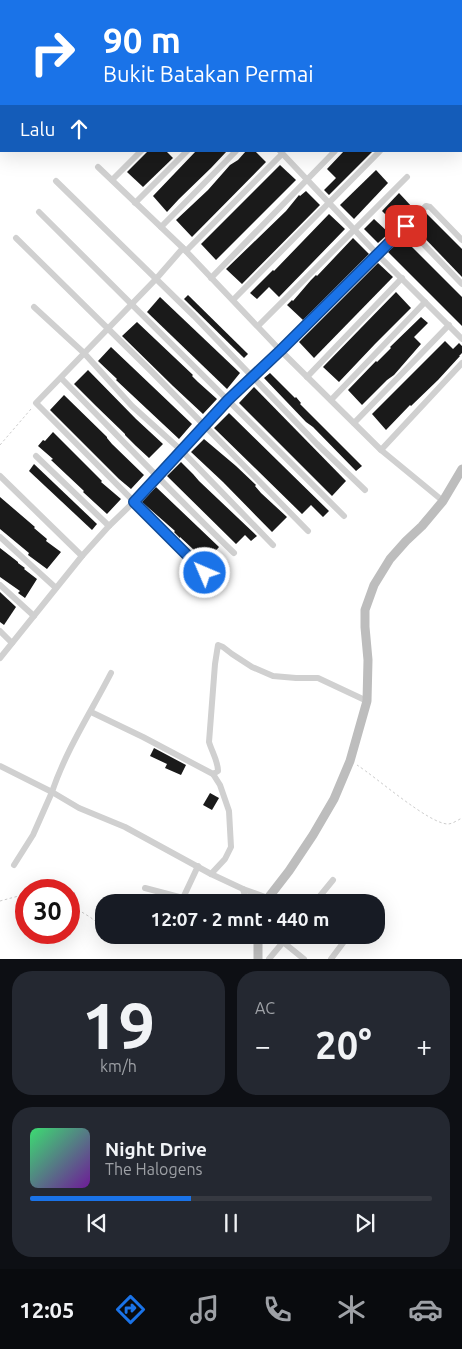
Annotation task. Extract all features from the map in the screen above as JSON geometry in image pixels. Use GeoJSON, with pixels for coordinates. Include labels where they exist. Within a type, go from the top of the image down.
{"type":"FeatureCollection","features":[{"type":"Feature","properties":{"kind":"street"},"geometry":{"type":"LineString","coordinates":[[112,180],[140,152]]}},
{"type":"Feature","properties":{"kind":"street"},"geometry":{"type":"LineString","coordinates":[[135,203],[186,152]]}},
{"type":"Feature","properties":{"kind":"street"},"geometry":{"type":"LineString","coordinates":[[161,227],[235,152]]}},
{"type":"Feature","properties":{"kind":"street"},"geometry":{"type":"LineString","coordinates":[[205,573],[36,403],[281,152],[462,339]]}},
{"type":"Feature","properties":{"kind":"street"},"geometry":{"type":"LineString","coordinates":[[211,278],[334,152]]}},
{"type":"Feature","properties":{"kind":"street"},"geometry":{"type":"LineString","coordinates":[[233,300],[379,152]]}},
{"type":"Feature","properties":{"kind":"street"},"geometry":{"type":"LineString","coordinates":[[98,167],[184,250],[354,424],[381,450],[443,501]]}},
{"type":"Feature","properties":{"kind":"street"},"geometry":{"type":"LineString","coordinates":[[258,326],[407,177]]}},
{"type":"Feature","properties":{"kind":"street"},"geometry":{"type":"LineString","coordinates":[[56,181],[365,490]]}},
{"type":"Feature","properties":{"kind":"street"},"geometry":{"type":"LineString","coordinates":[[0,658],[82,556],[158,477],[228,400],[427,206],[462,240]]}},
{"type":"Feature","properties":{"kind":"street"},"geometry":{"type":"LineString","coordinates":[[39,212],[344,516]]}},
{"type":"Feature","properties":{"kind":"street"},"geometry":{"type":"LineString","coordinates":[[406,226],[462,284]]}},
{"type":"Feature","properties":{"kind":"street"},"geometry":{"type":"LineString","coordinates":[[16,238],[308,531]]}},
{"type":"Feature","properties":{"kind":"street"},"geometry":{"type":"LineString","coordinates":[[307,377],[402,278]]}},
{"type":"Feature","properties":{"kind":"street"},"geometry":{"type":"LineString","coordinates":[[331,400],[425,302]]}},
{"type":"Feature","properties":{"kind":"street"},"geometry":{"type":"LineString","coordinates":[[34,307],[84,353],[132,406],[182,451],[273,544]]}},
{"type":"Feature","properties":{"kind":"street"},"geometry":{"type":"LineString","coordinates":[[354,424],[448,325]]}},
{"type":"Feature","properties":{"kind":"street"},"geometry":{"type":"LineString","coordinates":[[381,450],[462,363]]}},
{"type":"Feature","properties":{"kind":"street"},"geometry":{"type":"LineString","coordinates":[[61,378],[178,499],[234,553]]}},
{"type":"Feature","properties":{"kind":"street"},"geometry":{"type":"LineString","coordinates":[[36,456],[109,526]]}},
{"type":"Feature","properties":{"kind":"street"},"geometry":{"type":"LineString","coordinates":[[271,894],[313,835],[334,799],[350,761],[366,701],[368,660],[365,610],[374,585],[396,552],[443,501],[462,469]]}},
{"type":"Feature","properties":{"kind":"street"},"geometry":{"type":"LineString","coordinates":[[0,476],[82,556]]}},
{"type":"Feature","properties":{"kind":"street"},"geometry":{"type":"LineString","coordinates":[[0,537],[56,588]]}},
{"type":"Feature","properties":{"kind":"street"},"geometry":{"type":"LineString","coordinates":[[0,585],[34,616]]}},
{"type":"Feature","properties":{"kind":"street"},"geometry":{"type":"LineString","coordinates":[[0,631],[12,643]]}},
{"type":"Feature","properties":{"kind":"street"},"geometry":{"type":"LineString","coordinates":[[213,774],[218,770],[218,764],[209,742],[218,645],[252,668],[273,676],[318,678],[366,701]]}},
{"type":"Feature","properties":{"kind":"street"},"geometry":{"type":"LineString","coordinates":[[14,865],[33,835],[71,748],[111,673]]}},
{"type":"Feature","properties":{"kind":"street"},"geometry":{"type":"LineString","coordinates":[[91,712],[143,736],[213,774],[220,784],[229,811],[231,847],[225,859],[211,874]]}},
{"type":"Feature","properties":{"kind":"street"},"geometry":{"type":"LineString","coordinates":[[0,766],[79,808],[125,828],[211,874],[253,894]]}},
{"type":"Feature","properties":{"kind":"street"},"geometry":{"type":"LineString","coordinates":[[145,888],[182,898],[198,866]]}},
{"type":"Feature","properties":{"kind":"street"},"geometry":{"type":"LineString","coordinates":[[322,894],[333,880]]}},
{"type":"Feature","properties":{"kind":"street"},"geometry":{"type":"LineString","coordinates":[[243,889],[245,894]]}},
{"type":"Feature","properties":{"kind":"street"},"geometry":{"type":"LineString","coordinates":[[258,944],[258,959]]}},
{"type":"Feature","properties":{"kind":"street"},"geometry":{"type":"LineString","coordinates":[[269,959],[281,944]]}},
{"type":"Feature","properties":{"kind":"street"},"geometry":{"type":"LineString","coordinates":[[285,944],[304,959]]}},
{"type":"Feature","properties":{"kind":"street"},"geometry":{"type":"LineString","coordinates":[[331,959],[342,944]]}},
{"type":"Feature","properties":{"kind":"path"},"geometry":{"type":"LineString","coordinates":[[0,446],[36,403]]}},
{"type":"Feature","properties":{"kind":"path"},"geometry":{"type":"LineString","coordinates":[[350,761],[370,773],[405,801],[437,822],[449,824],[462,818]]}},
{"type":"Feature","properties":{"kind":"path"},"geometry":{"type":"LineString","coordinates":[[140,894],[143,888],[145,888]]}},
{"type":"Feature","properties":{"kind":"path"},"geometry":{"type":"LineString","coordinates":[[0,901],[15,897]]}},
{"type":"Feature","properties":{"kind":"path"},"geometry":{"type":"LineString","coordinates":[[80,911],[95,921]]}},
{"type":"Feature","properties":{"kind":"building"},"geometry":{"type":"Polygon","coordinates":[[[147,152],[167,152],[173,158],[143,187],[127,172],[147,152]]]}},
{"type":"Feature","properties":{"kind":"building"},"geometry":{"type":"Polygon","coordinates":[[[195,152],[226,152],[167,212],[153,196],[195,152]]]}},
{"type":"Feature","properties":{"kind":"building"},"geometry":{"type":"Polygon","coordinates":[[[245,152],[256,152],[266,162],[192,237],[176,220],[208,190],[230,165],[245,152]]]}},
{"type":"Feature","properties":{"kind":"building"},"geometry":{"type":"Polygon","coordinates":[[[343,152],[372,152],[329,195],[324,190],[336,178],[327,169],[343,152]]]}},
{"type":"Feature","properties":{"kind":"building"},"geometry":{"type":"Polygon","coordinates":[[[280,165],[296,180],[216,260],[201,244],[280,165]]]}},
{"type":"Feature","properties":{"kind":"building"},"geometry":{"type":"Polygon","coordinates":[[[376,170],[388,183],[354,219],[340,205],[376,170]]]}},
{"type":"Feature","properties":{"kind":"building"},"geometry":{"type":"Polygon","coordinates":[[[306,191],[320,205],[242,284],[226,269],[286,211],[299,195],[306,191]]]}},
{"type":"Feature","properties":{"kind":"building"},"geometry":{"type":"Polygon","coordinates":[[[399,193],[413,208],[396,225],[382,211],[399,193]]]}},
{"type":"Feature","properties":{"kind":"building"},"geometry":{"type":"Polygon","coordinates":[[[426,213],[462,249],[462,277],[413,226],[426,213]]]}},
{"type":"Feature","properties":{"kind":"building"},"geometry":{"type":"Polygon","coordinates":[[[329,214],[345,229],[279,297],[269,287],[257,299],[250,293],[274,271],[329,214]]]}},
{"type":"Feature","properties":{"kind":"building"},"geometry":{"type":"Polygon","coordinates":[[[374,219],[389,233],[378,243],[364,229],[374,219]]]}},
{"type":"Feature","properties":{"kind":"building"},"geometry":{"type":"Polygon","coordinates":[[[353,238],[369,254],[303,320],[287,305],[353,238]]]}},
{"type":"Feature","properties":{"kind":"building"},"geometry":{"type":"Polygon","coordinates":[[[403,238],[462,297],[462,326],[388,252],[403,238]]]}},
{"type":"Feature","properties":{"kind":"building"},"geometry":{"type":"Polygon","coordinates":[[[378,263],[393,277],[314,358],[299,342],[378,263]]]}},
{"type":"Feature","properties":{"kind":"building"},"geometry":{"type":"Polygon","coordinates":[[[396,292],[411,308],[339,382],[323,367],[396,292]]]}},
{"type":"Feature","properties":{"kind":"building"},"geometry":{"type":"Polygon","coordinates":[[[188,295],[248,354],[244,358],[184,299],[188,295]]]}},
{"type":"Feature","properties":{"kind":"building"},"geometry":{"type":"Polygon","coordinates":[[[160,297],[240,373],[227,389],[147,312],[160,297]]]}},
{"type":"Feature","properties":{"kind":"building"},"geometry":{"type":"Polygon","coordinates":[[[421,317],[428,323],[414,337],[421,344],[394,375],[362,405],[348,390],[421,317]]]}},
{"type":"Feature","properties":{"kind":"building"},"geometry":{"type":"Polygon","coordinates":[[[137,322],[217,399],[203,414],[122,336],[137,322]]]}},
{"type":"Feature","properties":{"kind":"building"},"geometry":{"type":"Polygon","coordinates":[[[445,341],[453,349],[459,343],[462,346],[462,353],[438,380],[386,430],[372,414],[445,341]]]}},
{"type":"Feature","properties":{"kind":"building"},"geometry":{"type":"Polygon","coordinates":[[[111,347],[192,424],[179,439],[98,361],[111,347]]]}},
{"type":"Feature","properties":{"kind":"building"},"geometry":{"type":"Polygon","coordinates":[[[88,370],[163,444],[149,458],[74,384],[88,370]]]}},
{"type":"Feature","properties":{"kind":"building"},"geometry":{"type":"Polygon","coordinates":[[[270,373],[296,397],[300,404],[362,466],[356,471],[306,422],[264,378],[270,373]]]}},
{"type":"Feature","properties":{"kind":"building"},"geometry":{"type":"Polygon","coordinates":[[[254,387],[346,481],[332,496],[239,403],[254,387]]]}},
{"type":"Feature","properties":{"kind":"building"},"geometry":{"type":"Polygon","coordinates":[[[64,395],[144,475],[131,489],[50,410],[64,395]]]}},
{"type":"Feature","properties":{"kind":"building"},"geometry":{"type":"Polygon","coordinates":[[[229,413],[329,511],[323,517],[311,505],[302,514],[214,428],[229,413]]]}},
{"type":"Feature","properties":{"kind":"building"},"geometry":{"type":"Polygon","coordinates":[[[53,432],[101,482],[121,499],[107,514],[38,446],[53,432]]]}},
{"type":"Feature","properties":{"kind":"building"},"geometry":{"type":"Polygon","coordinates":[[[204,439],[236,466],[287,517],[272,532],[191,452],[204,439]]]}},
{"type":"Feature","properties":{"kind":"building"},"geometry":{"type":"Polygon","coordinates":[[[181,462],[257,536],[251,541],[245,535],[236,544],[167,476],[181,462]]]}},
{"type":"Feature","properties":{"kind":"building"},"geometry":{"type":"Polygon","coordinates":[[[34,464],[97,524],[92,530],[29,471],[34,464]]]}},
{"type":"Feature","properties":{"kind":"building"},"geometry":{"type":"Polygon","coordinates":[[[156,487],[219,547],[205,563],[175,531],[142,502],[156,487]]]}},
{"type":"Feature","properties":{"kind":"building"},"geometry":{"type":"Polygon","coordinates":[[[0,497],[35,527],[47,539],[46,541],[61,552],[47,569],[28,555],[29,553],[0,529],[0,497]]]}},
{"type":"Feature","properties":{"kind":"building"},"geometry":{"type":"Polygon","coordinates":[[[0,548],[37,579],[25,598],[18,593],[20,591],[0,577],[0,548]]]}},
{"type":"Feature","properties":{"kind":"building"},"geometry":{"type":"Polygon","coordinates":[[[0,592],[16,607],[4,625],[0,622],[0,592]]]}},
{"type":"Feature","properties":{"kind":"building"},"geometry":{"type":"Polygon","coordinates":[[[154,748],[186,765],[181,775],[165,768],[167,764],[150,756],[154,748]]]}},
{"type":"Feature","properties":{"kind":"building"},"geometry":{"type":"Polygon","coordinates":[[[210,793],[219,798],[212,810],[203,805],[210,793]]]}},
{"type":"Feature","properties":{"kind":"route"},"geometry":{"type":"LineString","coordinates":[[205,573],[134,502],[228,400],[406,226]]}}]}
